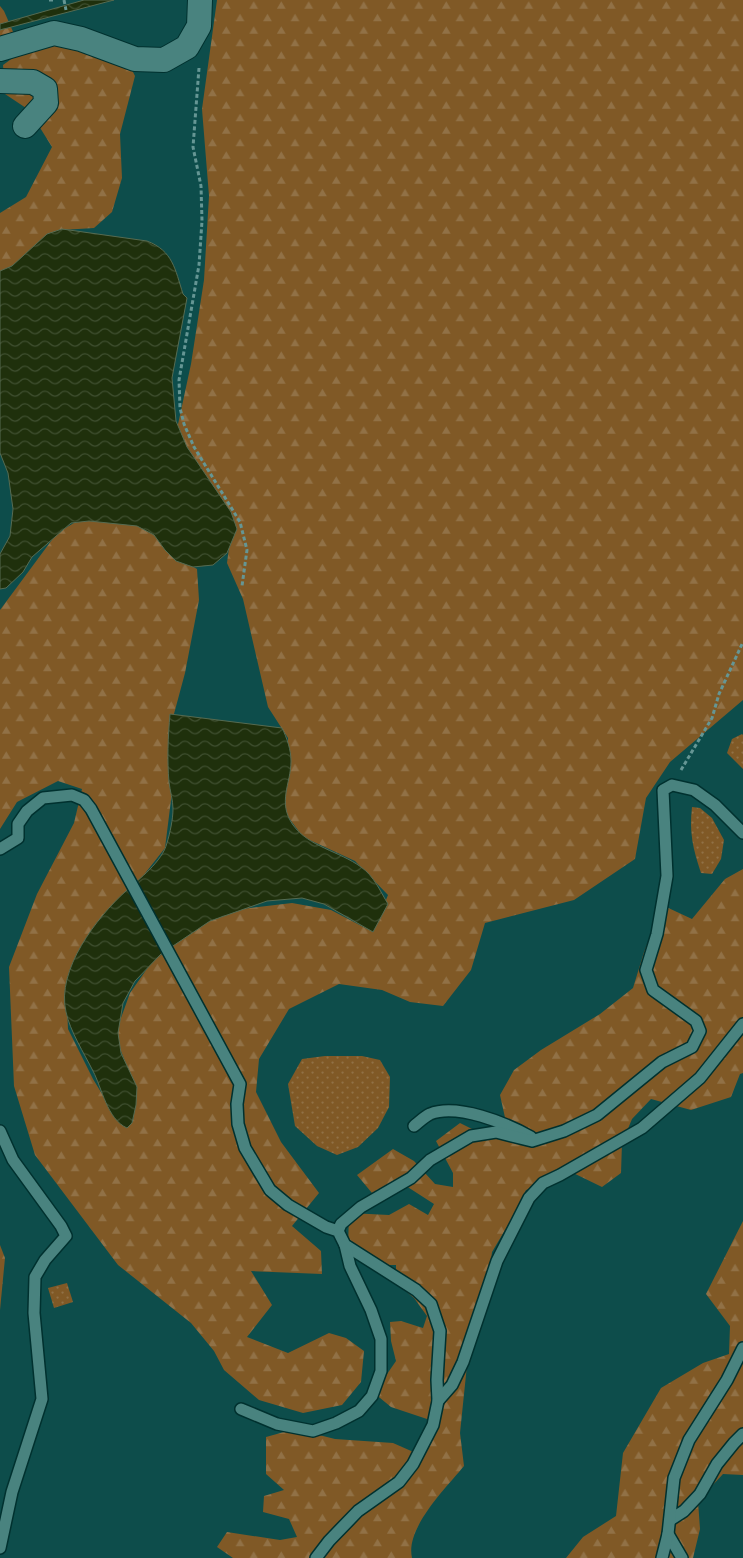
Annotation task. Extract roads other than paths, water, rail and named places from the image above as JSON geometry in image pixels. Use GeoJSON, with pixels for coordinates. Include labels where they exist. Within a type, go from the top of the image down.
{"type":"FeatureCollection","features":[{"type":"Feature","properties":{"kind":"street"},"geometry":{"type":"LineString","coordinates":[[0,49],[54,33],[81,39],[135,58],[164,60],[187,47],[199,26],[200,0]]}},
{"type":"Feature","properties":{"kind":"street"},"geometry":{"type":"LineString","coordinates":[[0,81],[33,82],[45,89],[46,103],[25,126]]}},
{"type":"Feature","properties":{"kind":"lane"},"geometry":{"type":"LineString","coordinates":[[338,1231],[341,1224],[361,1207],[410,1178],[430,1160],[471,1136],[496,1132],[532,1141],[564,1131],[597,1115],[662,1062],[692,1047],[700,1031],[696,1022],[653,990],[646,970],[656,934],[667,876],[663,790],[672,786],[694,790],[715,805],[743,833]]}},
{"type":"Feature","properties":{"kind":"lane"},"geometry":{"type":"LineString","coordinates":[[0,849],[18,838],[18,824],[27,811],[44,798],[72,795],[84,800],[91,809],[240,1084],[237,1104],[238,1124],[245,1148],[270,1190],[288,1205],[326,1227],[338,1231],[345,1245],[350,1266],[382,1338],[382,1371],[372,1396],[359,1411],[336,1423],[313,1431],[277,1424],[241,1409]]}},
{"type":"Feature","properties":{"kind":"lane"},"geometry":{"type":"LineString","coordinates":[[438,1401],[452,1385],[463,1362],[497,1261],[529,1198],[543,1183],[642,1128],[700,1078],[743,1024]]}},
{"type":"Feature","properties":{"kind":"lane"},"geometry":{"type":"LineString","coordinates":[[414,1126],[429,1114],[445,1111],[485,1117],[514,1127],[536,1140]]}},
{"type":"Feature","properties":{"kind":"lane"},"geometry":{"type":"LineString","coordinates":[[0,1131],[14,1160],[61,1226],[66,1236],[45,1260],[35,1278],[34,1313],[42,1399],[12,1492],[0,1548]]}},
{"type":"Feature","properties":{"kind":"lane"},"geometry":{"type":"LineString","coordinates":[[316,1558],[329,1541],[358,1511],[399,1482],[413,1464],[433,1425],[438,1401],[437,1380],[440,1331],[431,1304],[416,1290],[345,1245]]}},
{"type":"Feature","properties":{"kind":"lane"},"geometry":{"type":"LineString","coordinates":[[662,1558],[668,1534],[674,1478],[689,1440],[728,1380],[743,1348]]}},
{"type":"Feature","properties":{"kind":"lane"},"geometry":{"type":"LineString","coordinates":[[670,1520],[684,1512],[700,1494],[717,1464],[743,1434]]}},
{"type":"Feature","properties":{"kind":"lane"},"geometry":{"type":"LineString","coordinates":[[668,1534],[682,1558]]}},
{"type":"Feature","properties":{"kind":"water"},"geometry":{"type":"Polygon","coordinates":[[[84,0],[114,0],[0,30],[0,24],[84,0]]]}},
{"type":"Feature","properties":{"kind":"water"},"geometry":{"type":"Polygon","coordinates":[[[62,229],[147,241],[162,250],[172,262],[183,294],[187,298],[172,378],[176,421],[187,447],[231,512],[237,529],[227,553],[213,565],[193,567],[176,561],[154,535],[137,526],[89,521],[71,523],[32,557],[23,572],[6,588],[0,589],[0,554],[10,536],[13,509],[8,473],[0,453],[0,271],[12,266],[47,234],[62,229]]]}},
{"type":"Feature","properties":{"kind":"water"},"geometry":{"type":"Polygon","coordinates":[[[170,714],[282,728],[291,757],[285,801],[288,817],[307,839],[366,871],[388,904],[373,932],[324,904],[302,898],[267,901],[210,921],[161,954],[135,981],[123,1003],[118,1033],[121,1053],[137,1087],[132,1123],[127,1128],[120,1124],[106,1103],[93,1071],[71,1027],[66,1012],[65,996],[67,979],[81,946],[103,915],[156,863],[167,843],[173,809],[168,765],[170,714]]]}}]}
